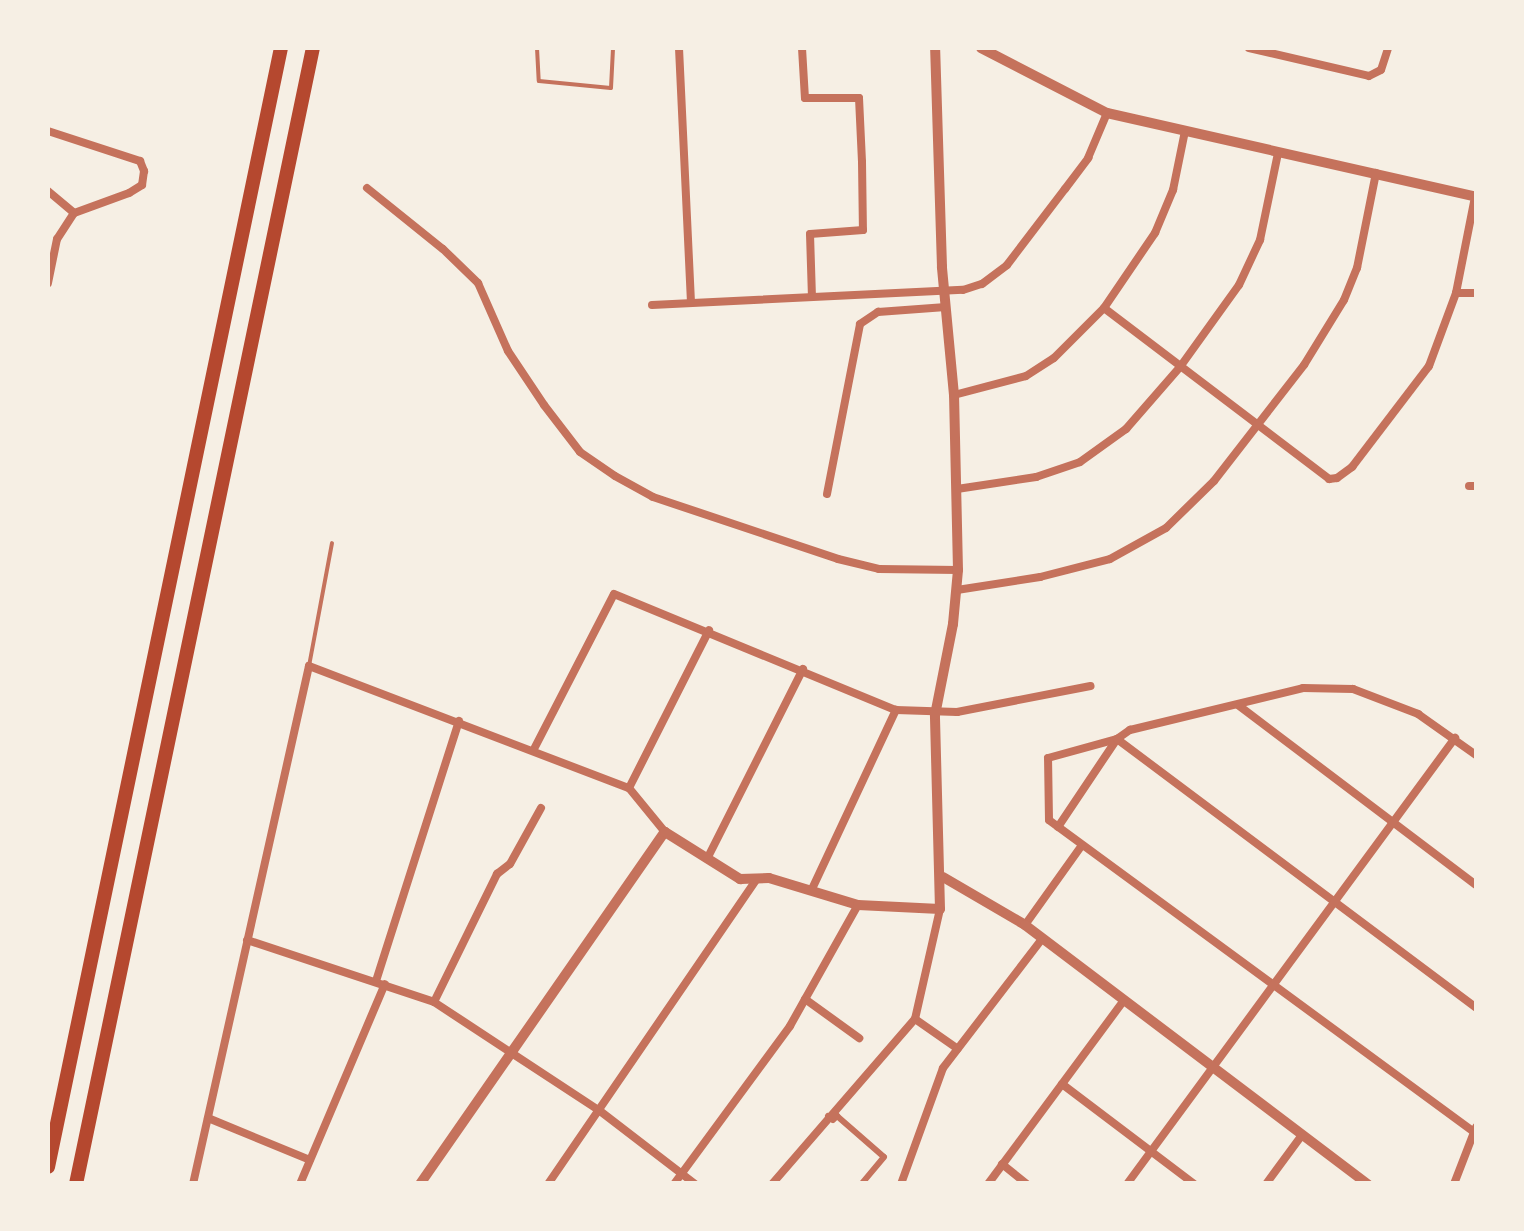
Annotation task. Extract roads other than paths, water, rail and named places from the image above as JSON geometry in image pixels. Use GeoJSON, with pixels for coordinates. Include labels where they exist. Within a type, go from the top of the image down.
{"type":"FeatureCollection","features":[{"type":"Feature","properties":{"kind":"highway"},"geometry":{"type":"LineString","coordinates":[[48,1167],[281,48]]}},
{"type":"Feature","properties":{"kind":"highway"},"geometry":{"type":"LineString","coordinates":[[76,1184],[312,48]]}},
{"type":"Feature","properties":{"kind":"street"},"geometry":{"type":"LineString","coordinates":[[679,48],[691,301]]}},
{"type":"Feature","properties":{"kind":"street"},"geometry":{"type":"LineString","coordinates":[[802,48],[805,98],[859,98],[861,146],[864,230],[810,234],[812,297]]}},
{"type":"Feature","properties":{"kind":"street"},"geometry":{"type":"LineString","coordinates":[[772,1184],[914,1020],[940,909],[935,715],[958,570],[954,395],[945,291],[935,48]]}},
{"type":"Feature","properties":{"kind":"street"},"geometry":{"type":"LineString","coordinates":[[981,48],[1107,113],[1476,197],[1456,293],[1429,366],[1342,476],[1329,479],[1104,308]]}},
{"type":"Feature","properties":{"kind":"street"},"geometry":{"type":"LineString","coordinates":[[1250,48],[1369,76],[1381,70],[1388,48]]}},
{"type":"Feature","properties":{"kind":"street"},"geometry":{"type":"LineString","coordinates":[[1306,61],[1310,48]]}},
{"type":"Feature","properties":{"kind":"street"},"geometry":{"type":"LineString","coordinates":[[652,305],[945,291],[982,284],[1007,265],[1088,158],[1107,113]]}},
{"type":"Feature","properties":{"kind":"street"},"geometry":{"type":"LineString","coordinates":[[48,131],[140,161],[144,172],[142,185],[74,214],[52,238],[48,284]]}},
{"type":"Feature","properties":{"kind":"street"},"geometry":{"type":"LineString","coordinates":[[954,395],[1026,376],[1054,358],[1104,308],[1155,233],[1173,190],[1185,132]]}},
{"type":"Feature","properties":{"kind":"street"},"geometry":{"type":"LineString","coordinates":[[957,489],[1036,478],[1080,462],[1126,429],[1180,367],[1239,285],[1253,255],[1278,154]]}},
{"type":"Feature","properties":{"kind":"street"},"geometry":{"type":"LineString","coordinates":[[957,590],[1040,577],[1124,551],[1166,528],[1214,481],[1304,365],[1344,300],[1357,268],[1376,174]]}},
{"type":"Feature","properties":{"kind":"street"},"geometry":{"type":"LineString","coordinates":[[367,188],[443,249],[478,283],[508,351],[544,405],[580,452],[615,476],[653,497],[838,559],[878,569],[958,570]]}},
{"type":"Feature","properties":{"kind":"street"},"geometry":{"type":"LineString","coordinates":[[48,192],[74,214]]}},
{"type":"Feature","properties":{"kind":"street"},"geometry":{"type":"LineString","coordinates":[[1456,293],[1476,293]]}},
{"type":"Feature","properties":{"kind":"street"},"geometry":{"type":"LineString","coordinates":[[827,494],[860,324],[878,312],[946,307]]}},
{"type":"Feature","properties":{"kind":"street"},"geometry":{"type":"LineString","coordinates":[[534,750],[614,594],[896,710],[935,715],[1091,686]]}},
{"type":"Feature","properties":{"kind":"street"},"geometry":{"type":"LineString","coordinates":[[629,788],[708,630]]}},
{"type":"Feature","properties":{"kind":"street"},"geometry":{"type":"LineString","coordinates":[[193,1184],[310,666],[629,788],[665,832],[740,879],[770,878],[858,904],[940,909]]}},
{"type":"Feature","properties":{"kind":"street"},"geometry":{"type":"LineString","coordinates":[[708,859],[803,669]]}},
{"type":"Feature","properties":{"kind":"street"},"geometry":{"type":"LineString","coordinates":[[1454,1184],[1475,1130],[1272,987],[1049,820],[1048,758],[1117,739],[1130,730],[1302,688],[1353,688],[1418,714],[1476,755]]}},
{"type":"Feature","properties":{"kind":"street"},"geometry":{"type":"LineString","coordinates":[[1238,705],[1476,885]]}},
{"type":"Feature","properties":{"kind":"street"},"geometry":{"type":"LineString","coordinates":[[812,889],[896,710]]}},
{"type":"Feature","properties":{"kind":"street"},"geometry":{"type":"LineString","coordinates":[[300,1184],[381,982],[458,721]]}},
{"type":"Feature","properties":{"kind":"street"},"geometry":{"type":"LineString","coordinates":[[1127,1184],[1455,738]]}},
{"type":"Feature","properties":{"kind":"street"},"geometry":{"type":"LineString","coordinates":[[1058,827],[1117,739]]}},
{"type":"Feature","properties":{"kind":"street"},"geometry":{"type":"LineString","coordinates":[[1117,739],[1476,1008]]}},
{"type":"Feature","properties":{"kind":"street"},"geometry":{"type":"LineString","coordinates":[[434,1002],[498,874],[510,864],[541,808]]}},
{"type":"Feature","properties":{"kind":"street"},"geometry":{"type":"LineString","coordinates":[[420,1184],[665,832]]}},
{"type":"Feature","properties":{"kind":"street"},"geometry":{"type":"LineString","coordinates":[[1025,925],[1082,845]]}},
{"type":"Feature","properties":{"kind":"street"},"geometry":{"type":"LineString","coordinates":[[942,877],[1025,925],[1368,1184]]}},
{"type":"Feature","properties":{"kind":"street"},"geometry":{"type":"LineString","coordinates":[[548,1184],[756,880]]}},
{"type":"Feature","properties":{"kind":"street"},"geometry":{"type":"LineString","coordinates":[[674,1184],[805,1000],[858,904]]}},
{"type":"Feature","properties":{"kind":"street"},"geometry":{"type":"LineString","coordinates":[[901,1184],[934,1085],[1042,939]]}},
{"type":"Feature","properties":{"kind":"street"},"geometry":{"type":"LineString","coordinates":[[248,940],[434,1002],[600,1111],[695,1184]]}},
{"type":"Feature","properties":{"kind":"street"},"geometry":{"type":"LineString","coordinates":[[805,1000],[859,1038]]}},
{"type":"Feature","properties":{"kind":"street"},"geometry":{"type":"LineString","coordinates":[[988,1184],[1124,1000]]}},
{"type":"Feature","properties":{"kind":"street"},"geometry":{"type":"LineString","coordinates":[[914,1020],[958,1049]]}},
{"type":"Feature","properties":{"kind":"street"},"geometry":{"type":"LineString","coordinates":[[1062,1084],[1194,1184]]}},
{"type":"Feature","properties":{"kind":"street"},"geometry":{"type":"LineString","coordinates":[[828,1116],[833,1120],[837,1116],[884,1156],[860,1184]]}},
{"type":"Feature","properties":{"kind":"street"},"geometry":{"type":"LineString","coordinates":[[208,1118],[310,1160]]}},
{"type":"Feature","properties":{"kind":"street"},"geometry":{"type":"LineString","coordinates":[[1266,1184],[1302,1135]]}},
{"type":"Feature","properties":{"kind":"street"},"geometry":{"type":"LineString","coordinates":[[1002,1164],[1027,1184]]}},
{"type":"Feature","properties":{"kind":"street"},"geometry":{"type":"LineString","coordinates":[[781,1174],[792,1184]]}},
{"type":"Feature","properties":{"kind":"lane"},"geometry":{"type":"LineString","coordinates":[[536,48],[539,81],[610,88],[613,48]]}},
{"type":"Feature","properties":{"kind":"lane"},"geometry":{"type":"LineString","coordinates":[[310,666],[332,543]]}}]}
